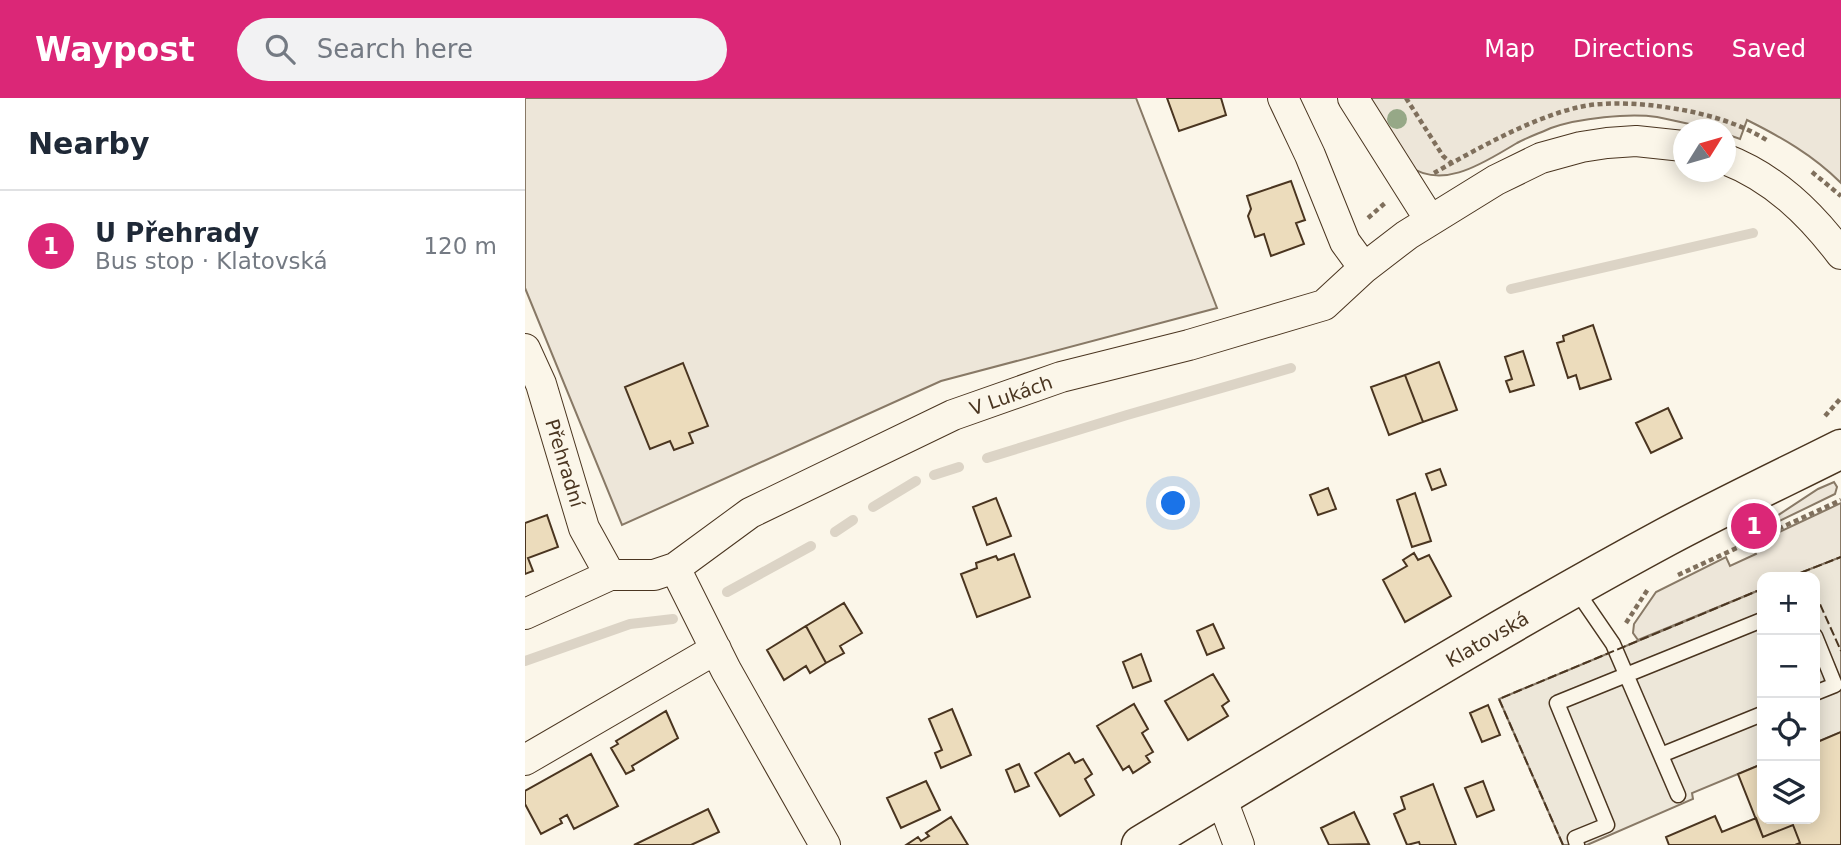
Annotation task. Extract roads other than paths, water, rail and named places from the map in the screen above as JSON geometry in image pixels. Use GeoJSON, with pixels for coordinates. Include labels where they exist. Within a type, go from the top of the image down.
{"type":"FeatureCollection","features":[{"type":"Feature","properties":{"kind":"main road","name":"Klatovská"},"geometry":{"type":"LineString","coordinates":[[1141,845],[1575,588],[1666,537],[1841,449]]}},
{"type":"Feature","properties":{"kind":"street"},"geometry":{"type":"LineString","coordinates":[[1283,98],[1311,155],[1345,242],[1364,268]]}},
{"type":"Feature","properties":{"kind":"street"},"geometry":{"type":"LineString","coordinates":[[1353,98],[1430,220]]}},
{"type":"Feature","properties":{"kind":"street","name":"V Lukách"},"geometry":{"type":"LineString","coordinates":[[525,614],[610,575],[654,575],[675,568],[750,513],[953,415],[1061,377],[1189,345],[1324,305],[1364,268],[1407,235],[1518,167],[1562,151],[1617,142],[1673,145]]}},
{"type":"Feature","properties":{"kind":"street"},"geometry":{"type":"LineString","coordinates":[[1736,164],[1749,169],[1789,197],[1820,226],[1841,254]]}},
{"type":"Feature","properties":{"kind":"street","name":"Přehradní"},"geometry":{"type":"LineString","coordinates":[[525,349],[541,384],[584,528],[610,575]]}},
{"type":"Feature","properties":{"kind":"street"},"geometry":{"type":"LineString","coordinates":[[675,568],[716,649],[825,845]]}},
{"type":"Feature","properties":{"kind":"street"},"geometry":{"type":"LineString","coordinates":[[525,760],[716,649]]}},
{"type":"Feature","properties":{"kind":"street"},"geometry":{"type":"LineString","coordinates":[[1221,797],[1240,845]]}},
{"type":"Feature","properties":{"kind":"lane"},"geometry":{"type":"LineString","coordinates":[[1575,588],[1612,644],[1678,795]]}},
{"type":"Feature","properties":{"kind":"lane"},"geometry":{"type":"LineString","coordinates":[[1577,845],[1575,838],[1607,825],[1557,703],[1757,622]]}},
{"type":"Feature","properties":{"kind":"lane"},"geometry":{"type":"LineString","coordinates":[[1820,647],[1838,688],[1820,692]]}},
{"type":"Feature","properties":{"kind":"lane"},"geometry":{"type":"LineString","coordinates":[[1661,755],[1757,716]]}},
{"type":"Feature","properties":{"kind":"waterway"},"geometry":{"type":"LineString","coordinates":[[1511,289],[1753,233]]}},
{"type":"Feature","properties":{"kind":"waterway"},"geometry":{"type":"LineString","coordinates":[[987,458],[1291,368]]}},
{"type":"Feature","properties":{"kind":"waterway"},"geometry":{"type":"LineString","coordinates":[[934,475],[959,467]]}},
{"type":"Feature","properties":{"kind":"waterway"},"geometry":{"type":"LineString","coordinates":[[873,507],[916,481]]}},
{"type":"Feature","properties":{"kind":"waterway"},"geometry":{"type":"LineString","coordinates":[[835,532],[853,520]]}},
{"type":"Feature","properties":{"kind":"waterway"},"geometry":{"type":"LineString","coordinates":[[727,592],[811,546]]}},
{"type":"Feature","properties":{"kind":"waterway"},"geometry":{"type":"LineString","coordinates":[[525,661],[630,624],[673,619]]}},
{"type":"Feature","properties":{"kind":"place","name":"U Přehrady"},"geometry":{"type":"Point","coordinates":[1754,526]}}]}
